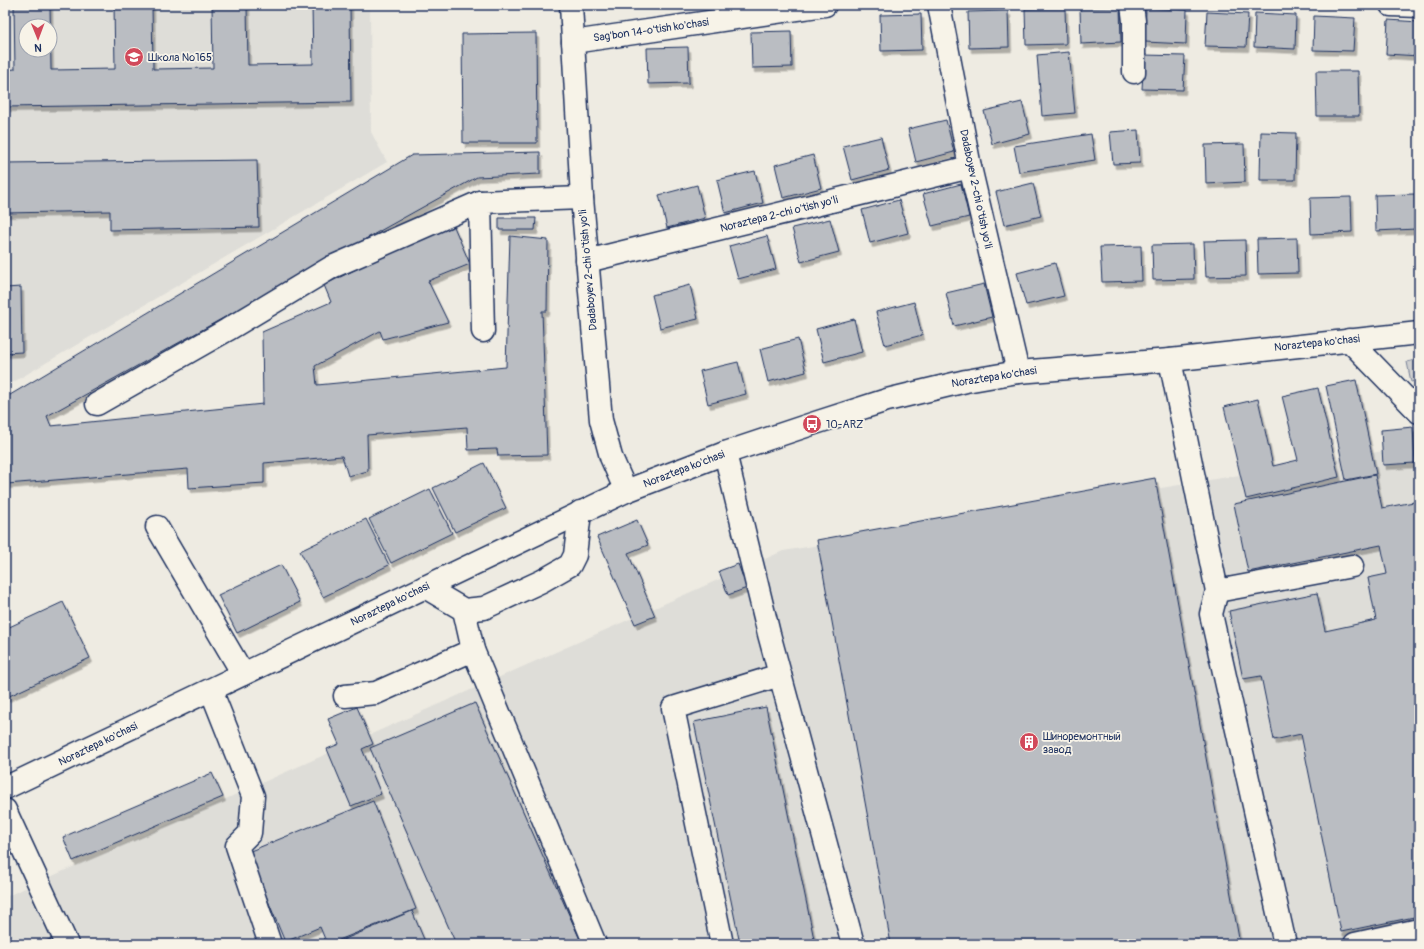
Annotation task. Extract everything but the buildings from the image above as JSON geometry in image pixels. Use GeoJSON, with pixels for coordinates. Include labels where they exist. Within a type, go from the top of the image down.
{"type":"FeatureCollection","features":[{"type":"Feature","properties":{"kind":"street","name":"Dadaboyev 2-chi o'tish yo'li"},"geometry":{"type":"LineString","coordinates":[[571,5],[582,198],[602,420],[611,457],[626,490]]}},
{"type":"Feature","properties":{"kind":"street","name":"Sag'bon 14-o'tish ko'chasi"},"geometry":{"type":"LineString","coordinates":[[573,43],[825,5]]}},
{"type":"Feature","properties":{"kind":"street","name":"Dadaboyev 2-chi o'tish yo'li"},"geometry":{"type":"LineString","coordinates":[[939,5],[970,167],[1018,372]]}},
{"type":"Feature","properties":{"kind":"street"},"geometry":{"type":"LineString","coordinates":[[1132,5],[1134,21],[1134,72]]}},
{"type":"Feature","properties":{"kind":"street"},"geometry":{"type":"LineString","coordinates":[[1391,5],[1419,6]]}},
{"type":"Feature","properties":{"kind":"street","name":"Noraztepa 2-chi o'tish yo'li"},"geometry":{"type":"LineString","coordinates":[[587,261],[970,167]]}},
{"type":"Feature","properties":{"kind":"street"},"geometry":{"type":"LineString","coordinates":[[97,404],[227,330],[332,267],[480,202],[582,198]]}},
{"type":"Feature","properties":{"kind":"street"},"geometry":{"type":"LineString","coordinates":[[480,202],[483,331]]}},
{"type":"Feature","properties":{"kind":"street","name":"Noraztepa ko'chasi"},"geometry":{"type":"LineString","coordinates":[[5,788],[626,490],[725,453],[913,393],[966,380],[1018,372],[1170,360],[1419,333]]}},
{"type":"Feature","properties":{"kind":"street"},"geometry":{"type":"LineString","coordinates":[[1349,340],[1419,412]]}},
{"type":"Feature","properties":{"kind":"street"},"geometry":{"type":"LineString","coordinates":[[1170,360],[1217,591],[1212,614],[1285,944]]}},
{"type":"Feature","properties":{"kind":"street"},"geometry":{"type":"LineString","coordinates":[[725,453],[780,675],[852,944]]}},
{"type":"Feature","properties":{"kind":"street"},"geometry":{"type":"LineString","coordinates":[[425,587],[464,610],[484,608],[542,581],[570,565],[576,555],[580,512]]}},
{"type":"Feature","properties":{"kind":"street"},"geometry":{"type":"LineString","coordinates":[[157,527],[243,674]]}},
{"type":"Feature","properties":{"kind":"street"},"geometry":{"type":"LineString","coordinates":[[1217,591],[1352,566]]}},
{"type":"Feature","properties":{"kind":"street"},"geometry":{"type":"LineString","coordinates":[[464,610],[473,650],[595,944]]}},
{"type":"Feature","properties":{"kind":"street"},"geometry":{"type":"LineString","coordinates":[[345,696],[376,694],[473,650]]}},
{"type":"Feature","properties":{"kind":"street"},"geometry":{"type":"LineString","coordinates":[[722,944],[673,708],[780,675]]}},
{"type":"Feature","properties":{"kind":"street"},"geometry":{"type":"LineString","coordinates":[[211,690],[253,796],[250,833],[237,846],[270,944]]}},
{"type":"Feature","properties":{"kind":"street"},"geometry":{"type":"LineString","coordinates":[[5,810],[67,944]]}},
{"type":"Feature","properties":{"kind":"street"},"geometry":{"type":"LineString","coordinates":[[1355,944],[1419,930]]}},
{"type":"Feature","properties":{"kind":"shaded area"},"geometry":{"type":"Polygon","coordinates":[[[5,5],[370,5],[371,132],[387,162],[5,387],[5,5]]]}},
{"type":"Feature","properties":{"kind":"shaded area"},"geometry":{"type":"Polygon","coordinates":[[[1419,359],[1419,380],[1411,382],[1407,362],[1419,359]]]}},
{"type":"Feature","properties":{"kind":"shaded area"},"geometry":{"type":"Polygon","coordinates":[[[1419,445],[1419,944],[10,944],[5,932],[5,897],[783,551],[1419,445]]]}},
{"type":"Feature","properties":{"kind":"place","name":"Школа №165"},"geometry":{"type":"Point","coordinates":[134,57]}},
{"type":"Feature","properties":{"kind":"place","name":"10-ARZ"},"geometry":{"type":"Point","coordinates":[812,424]}},
{"type":"Feature","properties":{"kind":"place","name":"Шиноремонтный завод"},"geometry":{"type":"Point","coordinates":[1029,742]}}]}
